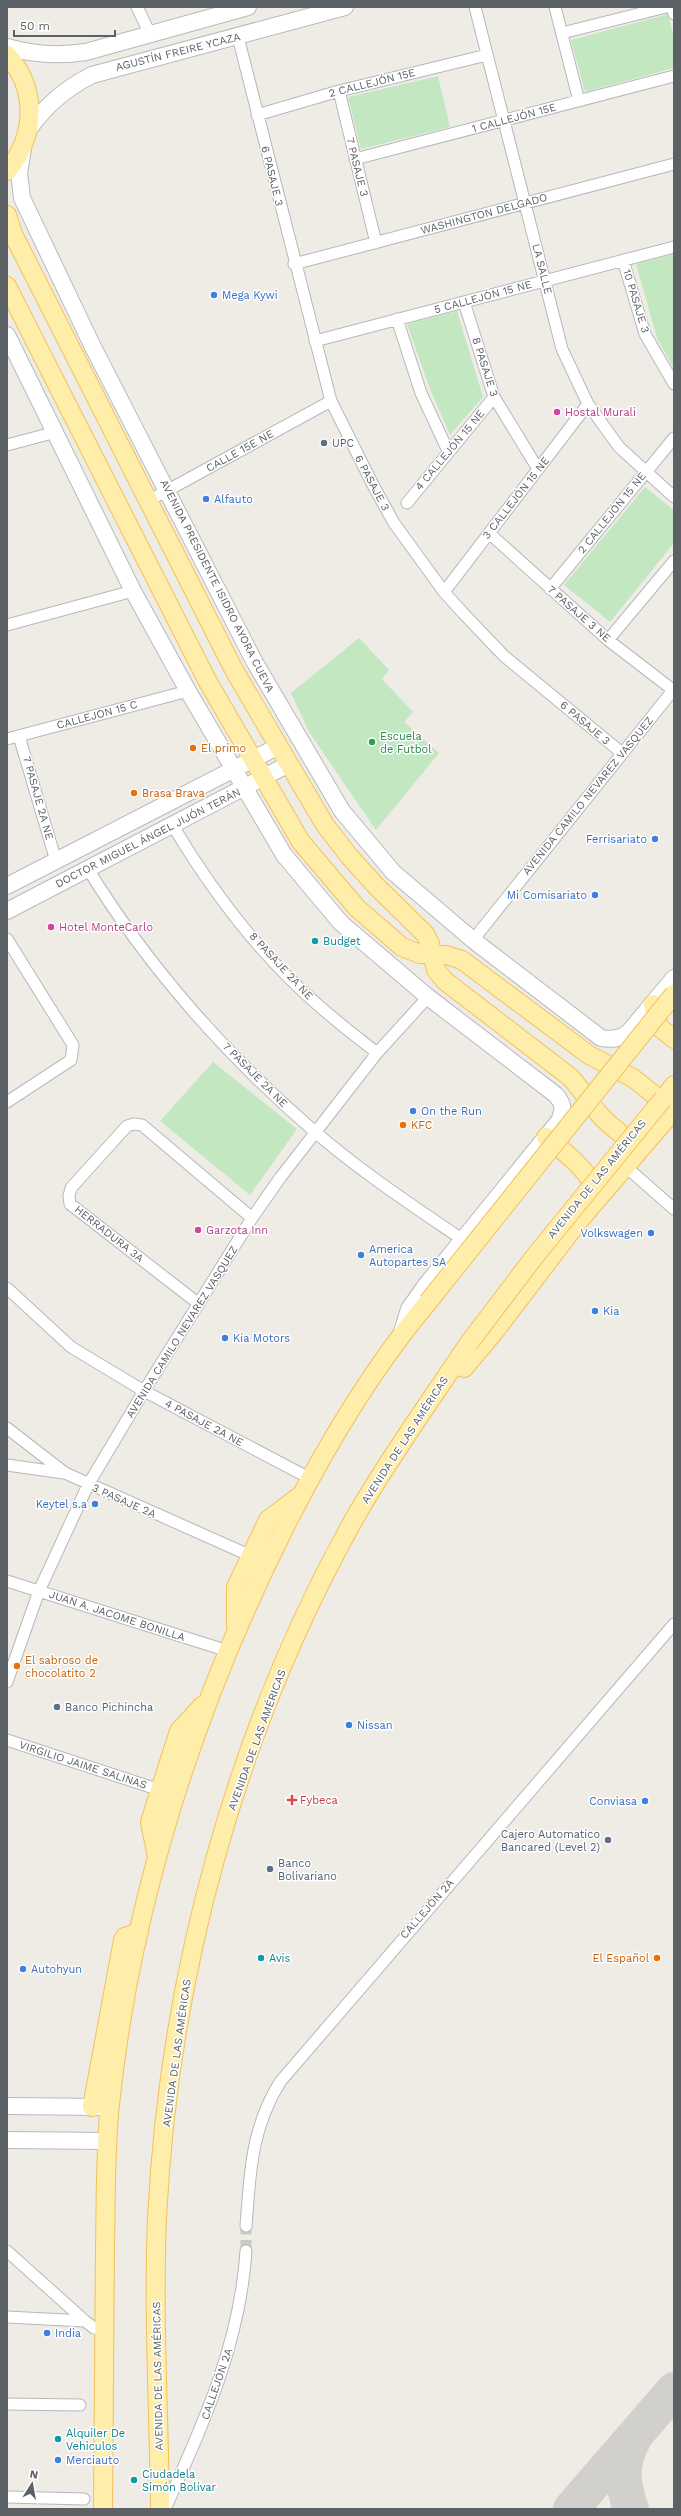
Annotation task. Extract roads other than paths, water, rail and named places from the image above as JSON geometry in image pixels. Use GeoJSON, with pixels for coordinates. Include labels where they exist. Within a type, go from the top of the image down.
{"type":"FeatureCollection","features":[{"type":"Feature","properties":{"kind":"main road"},"geometry":{"type":"LineString","coordinates":[[7,47],[25,52],[63,55],[86,52],[150,34],[217,11],[248,7]]}},
{"type":"Feature","properties":{"kind":"main road","name":"AGUSTÍN FREIRE YCAZA"},"geometry":{"type":"LineString","coordinates":[[27,135],[58,96],[92,75],[345,7]]}},
{"type":"Feature","properties":{"kind":"main road"},"geometry":{"type":"LineString","coordinates":[[7,55],[26,85],[31,112],[27,135],[9,171]]}},
{"type":"Feature","properties":{"kind":"main road","name":"AVENIDA PRESIDENTE ISIDRO AYORA CUEVA"},"geometry":{"type":"LineString","coordinates":[[27,135],[20,163],[20,183],[22,198],[33,225],[254,661],[342,812],[393,872],[473,940],[601,1038],[610,1040],[622,1037],[628,1033],[653,1004]]}},
{"type":"Feature","properties":{"kind":"main road","name":"AVENIDA PRESIDENTE ISIDRO AYORA CUEVA"},"geometry":{"type":"LineString","coordinates":[[7,215],[13,234],[234,670],[325,825],[377,887],[425,934],[433,954],[436,970],[445,981],[570,1077],[586,1094],[600,1115],[628,1137],[638,1151]]}},
{"type":"Feature","properties":{"kind":"main road"},"geometry":{"type":"LineString","coordinates":[[7,286],[208,682],[301,842],[357,908],[402,947],[420,954],[446,955],[462,960],[589,1055],[633,1078],[657,1097],[674,1104]]}},
{"type":"Feature","properties":{"kind":"main road"},"geometry":{"type":"LineString","coordinates":[[7,335],[133,591],[188,691],[284,855],[311,890],[341,923],[428,997],[556,1095],[563,1103],[564,1110],[559,1121],[409,1309],[402,1333]]}},
{"type":"Feature","properties":{"kind":"main road","name":"DOCTOR MIGUEL ÁNGEL JIJÓN TERÁN"},"geometry":{"type":"LineString","coordinates":[[7,886],[279,746]]}},
{"type":"Feature","properties":{"kind":"main road","name":"DOCTOR MIGUEL ÁNGEL JIJÓN TERÁN"},"geometry":{"type":"LineString","coordinates":[[7,911],[245,789],[289,764]]}},
{"type":"Feature","properties":{"kind":"main road"},"geometry":{"type":"LineString","coordinates":[[674,978],[653,1004],[659,1027],[674,1039]]}},
{"type":"Feature","properties":{"kind":"main road"},"geometry":{"type":"LineString","coordinates":[[103,2509],[104,2330],[108,2141],[101,2107],[123,1940],[125,1937],[139,1932],[157,1861],[180,1782],[209,1698],[266,1565],[301,1495],[367,1382],[402,1333],[674,994]]}},
{"type":"Feature","properties":{"kind":"main road","name":"AVENIDA DE LAS AMÉRICAS"},"geometry":{"type":"LineString","coordinates":[[160,2509],[157,2320],[158,2216],[170,2089],[181,2013],[202,1912],[250,1752],[290,1650],[356,1516],[386,1465],[469,1343],[535,1256],[674,1085]]}},
{"type":"Feature","properties":{"kind":"main road"},"geometry":{"type":"LineString","coordinates":[[435,1393],[464,1368],[599,1197],[674,1110]]}},
{"type":"Feature","properties":{"kind":"main road"},"geometry":{"type":"LineString","coordinates":[[546,1137],[573,1158],[593,1184],[599,1197]]}},
{"type":"Feature","properties":{"kind":"main road"},"geometry":{"type":"LineString","coordinates":[[236,1633],[236,1587],[268,1520],[301,1495]]}},
{"type":"Feature","properties":{"kind":"main road"},"geometry":{"type":"LineString","coordinates":[[157,1861],[150,1822],[160,1790],[179,1731],[209,1698]]}},
{"type":"Feature","properties":{"kind":"main road"},"geometry":{"type":"LineString","coordinates":[[7,2106],[101,2107]]}},
{"type":"Feature","properties":{"kind":"main road"},"geometry":{"type":"LineString","coordinates":[[7,2140],[108,2141]]}},
{"type":"Feature","properties":{"kind":"street"},"geometry":{"type":"LineString","coordinates":[[137,7],[150,34]]}},
{"type":"Feature","properties":{"kind":"street","name":"LA SALLE"},"geometry":{"type":"LineString","coordinates":[[475,7],[562,349],[588,404],[619,447],[674,497]]}},
{"type":"Feature","properties":{"kind":"street"},"geometry":{"type":"LineString","coordinates":[[555,7],[579,101]]}},
{"type":"Feature","properties":{"kind":"street"},"geometry":{"type":"LineString","coordinates":[[562,33],[666,7]]}},
{"type":"Feature","properties":{"kind":"street"},"geometry":{"type":"LineString","coordinates":[[672,7],[674,14]]}},
{"type":"Feature","properties":{"kind":"street","name":"6 PASAJE 3"},"geometry":{"type":"LineString","coordinates":[[238,37],[294,264],[331,401],[394,523],[444,592],[504,656],[622,753]]}},
{"type":"Feature","properties":{"kind":"street","name":"2 CALLEJÓN 15E"},"geometry":{"type":"LineString","coordinates":[[257,115],[339,91],[487,55]]}},
{"type":"Feature","properties":{"kind":"street","name":"1 CALLEJÓN 15E"},"geometry":{"type":"LineString","coordinates":[[355,159],[674,76]]}},
{"type":"Feature","properties":{"kind":"street","name":"7 PASAJE 3"},"geometry":{"type":"LineString","coordinates":[[339,91],[376,243]]}},
{"type":"Feature","properties":{"kind":"street","name":"WASHINGTON DELGADO"},"geometry":{"type":"LineString","coordinates":[[294,264],[674,164]]}},
{"type":"Feature","properties":{"kind":"street","name":"5 CALLEJÓN 15 NE"},"geometry":{"type":"LineString","coordinates":[[315,341],[674,246]]}},
{"type":"Feature","properties":{"kind":"street","name":"10 PASAJE 3"},"geometry":{"type":"LineString","coordinates":[[623,260],[645,334],[674,384]]}},
{"type":"Feature","properties":{"kind":"street","name":"8 PASAJE 3"},"geometry":{"type":"LineString","coordinates":[[464,302],[494,397],[538,469]]}},
{"type":"Feature","properties":{"kind":"street"},"geometry":{"type":"LineString","coordinates":[[397,319],[421,393],[448,451]]}},
{"type":"Feature","properties":{"kind":"street","name":"4 CALLEJÓN 15 NE"},"geometry":{"type":"LineString","coordinates":[[407,503],[448,451],[494,397]]}},
{"type":"Feature","properties":{"kind":"street","name":"CALLE 15E NE"},"geometry":{"type":"LineString","coordinates":[[148,501],[331,401]]}},
{"type":"Feature","properties":{"kind":"street","name":"3 CALLEJÓN 15 NE"},"geometry":{"type":"LineString","coordinates":[[444,592],[588,404]]}},
{"type":"Feature","properties":{"kind":"street"},"geometry":{"type":"LineString","coordinates":[[7,445],[56,432]]}},
{"type":"Feature","properties":{"kind":"street","name":"2 CALLEJÓN 15 NE"},"geometry":{"type":"LineString","coordinates":[[550,590],[674,438]]}},
{"type":"Feature","properties":{"kind":"street","name":"7 PASAJE 3 NE"},"geometry":{"type":"LineString","coordinates":[[489,533],[550,590],[608,640],[674,689]]}},
{"type":"Feature","properties":{"kind":"street"},"geometry":{"type":"LineString","coordinates":[[608,640],[674,561]]}},
{"type":"Feature","properties":{"kind":"street"},"geometry":{"type":"LineString","coordinates":[[8,622],[133,591]]}},
{"type":"Feature","properties":{"kind":"street","name":"AVENIDA CAMILO NEVAREZ VASQUEZ"},"geometry":{"type":"LineString","coordinates":[[473,940],[674,689]]}},
{"type":"Feature","properties":{"kind":"street","name":"CALLEJON 15 C"},"geometry":{"type":"LineString","coordinates":[[7,739],[188,691]]}},
{"type":"Feature","properties":{"kind":"street","name":"7 PASAJE 2A NE"},"geometry":{"type":"LineString","coordinates":[[19,736],[56,861]]}},
{"type":"Feature","properties":{"kind":"street","name":"8 PASAJE 2A NE"},"geometry":{"type":"LineString","coordinates":[[173,826],[214,890],[263,950],[317,1005],[377,1053]]}},
{"type":"Feature","properties":{"kind":"street","name":"7 PASAJE 2A NE"},"geometry":{"type":"LineString","coordinates":[[88,869],[158,969],[197,1016],[254,1076],[315,1132],[396,1195],[463,1240]]}},
{"type":"Feature","properties":{"kind":"street"},"geometry":{"type":"LineString","coordinates":[[7,939],[73,1044],[71,1060],[7,1102]]}},
{"type":"Feature","properties":{"kind":"street","name":"AVENIDA CAMILO NEVAREZ VASQUEZ"},"geometry":{"type":"LineString","coordinates":[[7,1682],[39,1591],[88,1485],[144,1391],[252,1218],[315,1132],[377,1053],[428,997]]}},
{"type":"Feature","properties":{"kind":"street","name":"HERRADURA 3A"},"geometry":{"type":"LineString","coordinates":[[199,1304],[70,1204],[69,1196],[71,1188],[127,1126],[134,1124],[142,1125],[252,1218]]}},
{"type":"Feature","properties":{"kind":"street"},"geometry":{"type":"LineString","coordinates":[[625,1166],[674,1209]]}},
{"type":"Feature","properties":{"kind":"street","name":"4 PASAJE 2A NE"},"geometry":{"type":"LineString","coordinates":[[7,1288],[71,1347],[144,1391],[310,1479]]}},
{"type":"Feature","properties":{"kind":"street","name":"3 PASAJE 2A"},"geometry":{"type":"LineString","coordinates":[[7,1428],[65,1473],[88,1485],[251,1556]]}},
{"type":"Feature","properties":{"kind":"street"},"geometry":{"type":"LineString","coordinates":[[7,1465],[65,1473]]}},
{"type":"Feature","properties":{"kind":"street","name":"JUAN A. JACOME BONILLA"},"geometry":{"type":"LineString","coordinates":[[7,1582],[228,1651]]}},
{"type":"Feature","properties":{"kind":"street","name":"CALLEJÓN 2A"},"geometry":{"type":"LineString","coordinates":[[246,2226],[252,2157],[261,2118],[280,2082],[333,2018],[674,1624]]}},
{"type":"Feature","properties":{"kind":"street","name":"VIRGILIO JAIME SALINAS"},"geometry":{"type":"LineString","coordinates":[[7,1740],[160,1790]]}},
{"type":"Feature","properties":{"kind":"street"},"geometry":{"type":"LineString","coordinates":[[7,2251],[85,2321],[94,2328],[104,2330]]}},
{"type":"Feature","properties":{"kind":"street","name":"CALLEJÓN 2A"},"geometry":{"type":"LineString","coordinates":[[165,2509],[203,2425],[221,2378],[240,2308],[246,2251]]}},
{"type":"Feature","properties":{"kind":"street"},"geometry":{"type":"LineString","coordinates":[[7,2317],[85,2321]]}},
{"type":"Feature","properties":{"kind":"street"},"geometry":{"type":"LineString","coordinates":[[7,2404],[80,2405]]}},
{"type":"Feature","properties":{"kind":"street"},"geometry":{"type":"LineString","coordinates":[[7,2497],[84,2499]]}},
{"type":"Feature","properties":{"kind":"tunnel"},"geometry":{"type":"LineString","coordinates":[[246,2226],[246,2251]]}},
{"type":"Feature","properties":{"kind":"place","name":"Mega Kywi"},"geometry":{"type":"Point","coordinates":[214,295]}},
{"type":"Feature","properties":{"kind":"place","name":"Hostal Murali"},"geometry":{"type":"Point","coordinates":[557,412]}},
{"type":"Feature","properties":{"kind":"place","name":"UPC"},"geometry":{"type":"Point","coordinates":[324,443]}},
{"type":"Feature","properties":{"kind":"place","name":"Alfauto"},"geometry":{"type":"Point","coordinates":[206,499]}},
{"type":"Feature","properties":{"kind":"place","name":"Escuela de Futbol"},"geometry":{"type":"Point","coordinates":[372,742]}},
{"type":"Feature","properties":{"kind":"place","name":"El primo"},"geometry":{"type":"Point","coordinates":[193,748]}},
{"type":"Feature","properties":{"kind":"place","name":"Brasa Brava"},"geometry":{"type":"Point","coordinates":[134,793]}},
{"type":"Feature","properties":{"kind":"place","name":"Ferrisariato"},"geometry":{"type":"Point","coordinates":[655,839]}},
{"type":"Feature","properties":{"kind":"place","name":"Mi Comisariato"},"geometry":{"type":"Point","coordinates":[595,895]}},
{"type":"Feature","properties":{"kind":"place","name":"Hotel MonteCarlo"},"geometry":{"type":"Point","coordinates":[51,927]}},
{"type":"Feature","properties":{"kind":"place","name":"Budget"},"geometry":{"type":"Point","coordinates":[315,941]}},
{"type":"Feature","properties":{"kind":"place","name":"On the Run"},"geometry":{"type":"Point","coordinates":[413,1111]}},
{"type":"Feature","properties":{"kind":"place","name":"KFC"},"geometry":{"type":"Point","coordinates":[403,1125]}},
{"type":"Feature","properties":{"kind":"place","name":"Garzota Inn"},"geometry":{"type":"Point","coordinates":[198,1230]}},
{"type":"Feature","properties":{"kind":"place","name":"Volkswagen"},"geometry":{"type":"Point","coordinates":[651,1233]}},
{"type":"Feature","properties":{"kind":"place","name":"America Autopartes SA"},"geometry":{"type":"Point","coordinates":[361,1255]}},
{"type":"Feature","properties":{"kind":"place","name":"Kia"},"geometry":{"type":"Point","coordinates":[595,1311]}},
{"type":"Feature","properties":{"kind":"place","name":"Kia Motors"},"geometry":{"type":"Point","coordinates":[225,1338]}},
{"type":"Feature","properties":{"kind":"place","name":"Keytel s.a"},"geometry":{"type":"Point","coordinates":[95,1504]}},
{"type":"Feature","properties":{"kind":"place","name":"El sabroso de chocolatito 2"},"geometry":{"type":"Point","coordinates":[17,1666]}},
{"type":"Feature","properties":{"kind":"place","name":"Banco Pichincha"},"geometry":{"type":"Point","coordinates":[57,1707]}},
{"type":"Feature","properties":{"kind":"place","name":"Nissan"},"geometry":{"type":"Point","coordinates":[349,1725]}},
{"type":"Feature","properties":{"kind":"place","name":"Fybeca"},"geometry":{"type":"Point","coordinates":[292,1800]}},
{"type":"Feature","properties":{"kind":"place","name":"Conviasa"},"geometry":{"type":"Point","coordinates":[645,1801]}},
{"type":"Feature","properties":{"kind":"place","name":"Cajero Automatico Bancared (Level 2)"},"geometry":{"type":"Point","coordinates":[608,1840]}},
{"type":"Feature","properties":{"kind":"place","name":"Banco Bolivariano"},"geometry":{"type":"Point","coordinates":[270,1869]}},
{"type":"Feature","properties":{"kind":"place","name":"Avis"},"geometry":{"type":"Point","coordinates":[261,1958]}},
{"type":"Feature","properties":{"kind":"place","name":"El Español"},"geometry":{"type":"Point","coordinates":[657,1958]}},
{"type":"Feature","properties":{"kind":"place","name":"Autohyun"},"geometry":{"type":"Point","coordinates":[23,1969]}},
{"type":"Feature","properties":{"kind":"place","name":"India"},"geometry":{"type":"Point","coordinates":[47,2333]}},
{"type":"Feature","properties":{"kind":"place","name":"Alquiler De Vehiculos"},"geometry":{"type":"Point","coordinates":[58,2439]}},
{"type":"Feature","properties":{"kind":"place","name":"Merciauto"},"geometry":{"type":"Point","coordinates":[58,2460]}},
{"type":"Feature","properties":{"kind":"place","name":"Ciudadela Simón Bolívar"},"geometry":{"type":"Point","coordinates":[134,2480]}}]}
